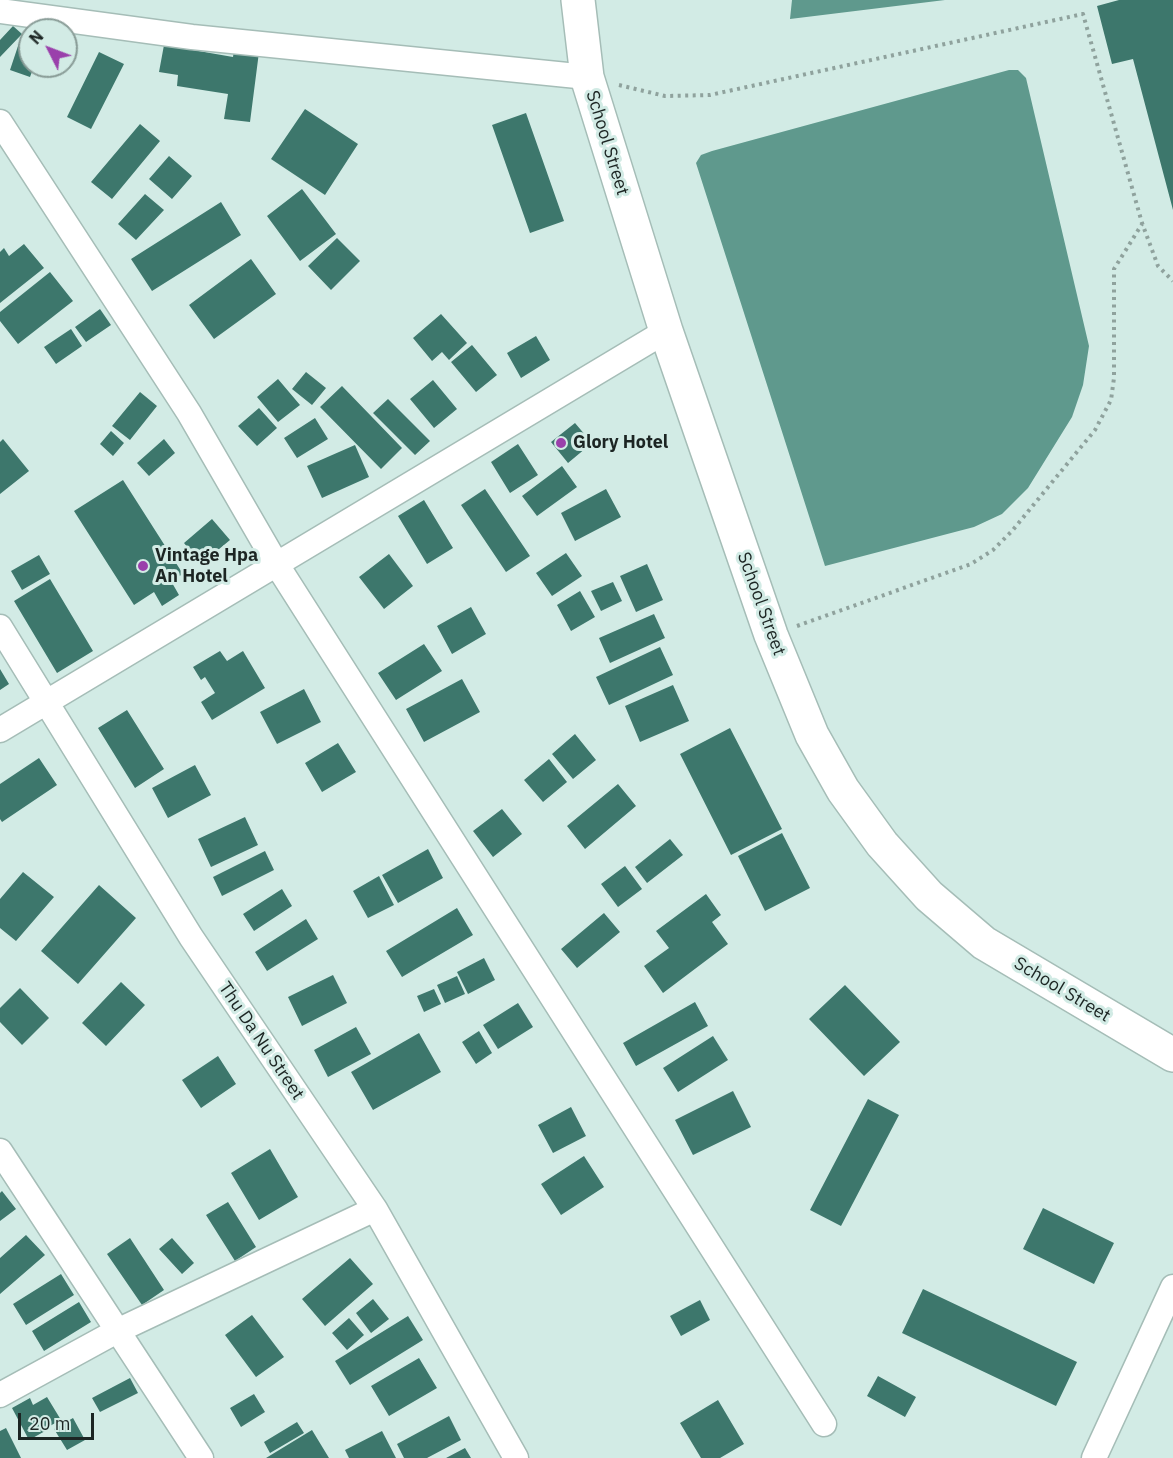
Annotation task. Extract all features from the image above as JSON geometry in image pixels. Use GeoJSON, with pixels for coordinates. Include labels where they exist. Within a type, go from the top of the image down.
{"type":"FeatureCollection","features":[{"type":"Feature","properties":{"kind":"street","name":"School Street"},"geometry":{"type":"LineString","coordinates":[[578,0],[587,77],[666,331],[771,635],[812,735],[843,790],[882,844],[929,896],[984,943],[1173,1055]]}},
{"type":"Feature","properties":{"kind":"street"},"geometry":{"type":"LineString","coordinates":[[0,11],[192,38],[587,77]]}},
{"type":"Feature","properties":{"kind":"street"},"geometry":{"type":"LineString","coordinates":[[0,122],[189,413],[277,565],[824,1424]]}},
{"type":"Feature","properties":{"kind":"street"},"geometry":{"type":"LineString","coordinates":[[0,730],[666,331]]}},
{"type":"Feature","properties":{"kind":"street","name":"Thu Da Nu Street"},"geometry":{"type":"LineString","coordinates":[[0,627],[191,937],[375,1209],[516,1458]]}},
{"type":"Feature","properties":{"kind":"street"},"geometry":{"type":"LineString","coordinates":[[0,1151],[201,1458]]}},
{"type":"Feature","properties":{"kind":"street"},"geometry":{"type":"LineString","coordinates":[[0,1395],[117,1331],[375,1209]]}},
{"type":"Feature","properties":{"kind":"street"},"geometry":{"type":"LineString","coordinates":[[1094,1458],[1173,1287]]}},
{"type":"Feature","properties":{"kind":"path"},"geometry":{"type":"LineString","coordinates":[[587,77],[665,96],[710,95],[1083,14],[1142,223],[1158,266],[1173,281]]}},
{"type":"Feature","properties":{"kind":"path"},"geometry":{"type":"LineString","coordinates":[[771,635],[971,564],[993,550],[1012,531],[1095,430],[1111,400],[1114,378],[1114,269],[1142,223]]}},
{"type":"Feature","properties":{"kind":"shaded area"},"geometry":{"type":"Polygon","coordinates":[[[792,0],[945,0],[790,19],[792,0]]]}},
{"type":"Feature","properties":{"kind":"shaded area"},"geometry":{"type":"Polygon","coordinates":[[[1009,70],[1018,70],[1026,78],[1089,346],[1083,385],[1072,417],[1028,488],[1002,514],[974,527],[825,566],[696,163],[701,155],[712,151],[1009,70]]]}},
{"type":"Feature","properties":{"kind":"building"},"geometry":{"type":"Polygon","coordinates":[[[1119,0],[1173,0],[1173,210],[1133,59],[1112,64],[1097,6],[1119,0]]]}},
{"type":"Feature","properties":{"kind":"building"},"geometry":{"type":"Polygon","coordinates":[[[13,26],[18,30],[18,38],[0,57],[0,40],[13,26]]]}},
{"type":"Feature","properties":{"kind":"building"},"geometry":{"type":"Polygon","coordinates":[[[164,45],[233,57],[234,50],[259,52],[250,122],[224,119],[228,94],[177,86],[178,75],[159,72],[164,45]]]}},
{"type":"Feature","properties":{"kind":"building"},"geometry":{"type":"Polygon","coordinates":[[[18,46],[18,73],[10,70],[18,46]]]}},
{"type":"Feature","properties":{"kind":"building"},"geometry":{"type":"Polygon","coordinates":[[[99,52],[124,64],[91,129],[67,117],[99,52]]]}},
{"type":"Feature","properties":{"kind":"building"},"geometry":{"type":"Polygon","coordinates":[[[305,109],[358,144],[325,195],[271,159],[305,109]]]}},
{"type":"Feature","properties":{"kind":"building"},"geometry":{"type":"Polygon","coordinates":[[[526,113],[564,221],[530,233],[492,125],[526,113]]]}},
{"type":"Feature","properties":{"kind":"building"},"geometry":{"type":"Polygon","coordinates":[[[140,124],[160,141],[112,199],[91,182],[140,124]]]}},
{"type":"Feature","properties":{"kind":"building"},"geometry":{"type":"Polygon","coordinates":[[[169,156],[192,176],[172,199],[149,179],[169,156]]]}},
{"type":"Feature","properties":{"kind":"building"},"geometry":{"type":"Polygon","coordinates":[[[302,189],[336,234],[300,261],[267,216],[302,189]]]}},
{"type":"Feature","properties":{"kind":"building"},"geometry":{"type":"Polygon","coordinates":[[[145,194],[164,210],[136,240],[118,224],[145,194]]]}},
{"type":"Feature","properties":{"kind":"building"},"geometry":{"type":"Polygon","coordinates":[[[221,202],[241,235],[152,291],[131,259],[221,202]]]}},
{"type":"Feature","properties":{"kind":"building"},"geometry":{"type":"Polygon","coordinates":[[[337,238],[360,261],[331,290],[308,266],[337,238]]]}},
{"type":"Feature","properties":{"kind":"building"},"geometry":{"type":"Polygon","coordinates":[[[24,244],[44,268],[0,303],[0,252],[4,248],[9,256],[24,244]]]}},
{"type":"Feature","properties":{"kind":"building"},"geometry":{"type":"Polygon","coordinates":[[[251,259],[276,294],[214,339],[189,305],[251,259]]]}},
{"type":"Feature","properties":{"kind":"building"},"geometry":{"type":"Polygon","coordinates":[[[50,272],[73,301],[18,344],[0,321],[0,312],[50,272]]]}},
{"type":"Feature","properties":{"kind":"building"},"geometry":{"type":"Polygon","coordinates":[[[100,309],[111,325],[86,342],[75,327],[100,309]]]}},
{"type":"Feature","properties":{"kind":"building"},"geometry":{"type":"Polygon","coordinates":[[[441,314],[467,343],[449,360],[442,352],[432,361],[413,338],[441,314]]]}},
{"type":"Feature","properties":{"kind":"building"},"geometry":{"type":"Polygon","coordinates":[[[71,329],[82,346],[56,364],[44,347],[71,329]]]}},
{"type":"Feature","properties":{"kind":"building"},"geometry":{"type":"Polygon","coordinates":[[[536,336],[550,360],[521,378],[507,353],[536,336]]]}},
{"type":"Feature","properties":{"kind":"building"},"geometry":{"type":"Polygon","coordinates":[[[472,345],[497,375],[476,392],[451,362],[472,345]]]}},
{"type":"Feature","properties":{"kind":"building"},"geometry":{"type":"Polygon","coordinates":[[[306,372],[326,388],[312,405],[292,389],[306,372]]]}},
{"type":"Feature","properties":{"kind":"building"},"geometry":{"type":"Polygon","coordinates":[[[278,379],[300,405],[278,422],[257,397],[278,379]]]}},
{"type":"Feature","properties":{"kind":"building"},"geometry":{"type":"Polygon","coordinates":[[[433,380],[457,409],[434,428],[410,399],[433,380]]]}},
{"type":"Feature","properties":{"kind":"building"},"geometry":{"type":"Polygon","coordinates":[[[342,386],[402,448],[381,469],[320,407],[342,386]]]}},
{"type":"Feature","properties":{"kind":"building"},"geometry":{"type":"Polygon","coordinates":[[[140,392],[157,406],[130,440],[112,426],[140,392]]]}},
{"type":"Feature","properties":{"kind":"building"},"geometry":{"type":"Polygon","coordinates":[[[388,399],[430,441],[415,455],[373,413],[388,399]]]}},
{"type":"Feature","properties":{"kind":"building"},"geometry":{"type":"Polygon","coordinates":[[[259,408],[277,428],[257,446],[238,426],[259,408]]]}},
{"type":"Feature","properties":{"kind":"building"},"geometry":{"type":"Polygon","coordinates":[[[315,418],[328,439],[297,458],[284,438],[315,418]]]}},
{"type":"Feature","properties":{"kind":"building"},"geometry":{"type":"Polygon","coordinates":[[[575,423],[592,443],[568,463],[551,442],[575,423]]]}},
{"type":"Feature","properties":{"kind":"building"},"geometry":{"type":"Polygon","coordinates":[[[111,431],[124,443],[113,456],[100,444],[111,431]]]}},
{"type":"Feature","properties":{"kind":"building"},"geometry":{"type":"Polygon","coordinates":[[[3,439],[29,471],[0,494],[0,442],[3,439]]]}},
{"type":"Feature","properties":{"kind":"building"},"geometry":{"type":"Polygon","coordinates":[[[164,439],[175,453],[149,476],[137,463],[164,439]]]}},
{"type":"Feature","properties":{"kind":"building"},"geometry":{"type":"Polygon","coordinates":[[[518,444],[538,475],[510,493],[491,462],[518,444]]]}},
{"type":"Feature","properties":{"kind":"building"},"geometry":{"type":"Polygon","coordinates":[[[355,445],[369,477],[322,498],[307,466],[355,445]]]}},
{"type":"Feature","properties":{"kind":"building"},"geometry":{"type":"Polygon","coordinates":[[[562,466],[577,487],[537,516],[522,496],[562,466]]]}},
{"type":"Feature","properties":{"kind":"building"},"geometry":{"type":"Polygon","coordinates":[[[123,480],[183,574],[171,581],[179,595],[162,606],[154,592],[134,605],[74,511],[123,480]]]}},
{"type":"Feature","properties":{"kind":"building"},"geometry":{"type":"Polygon","coordinates":[[[485,489],[530,556],[506,572],[461,505],[485,489]]]}},
{"type":"Feature","properties":{"kind":"building"},"geometry":{"type":"Polygon","coordinates":[[[606,489],[621,517],[575,541],[561,513],[606,489]]]}},
{"type":"Feature","properties":{"kind":"building"},"geometry":{"type":"Polygon","coordinates":[[[424,500],[453,548],[427,564],[398,516],[424,500]]]}},
{"type":"Feature","properties":{"kind":"building"},"geometry":{"type":"Polygon","coordinates":[[[212,519],[230,540],[201,564],[184,543],[212,519]]]}},
{"type":"Feature","properties":{"kind":"building"},"geometry":{"type":"Polygon","coordinates":[[[566,553],[582,576],[552,596],[536,573],[566,553]]]}},
{"type":"Feature","properties":{"kind":"building"},"geometry":{"type":"Polygon","coordinates":[[[389,554],[413,586],[384,609],[359,577],[389,554]]]}},
{"type":"Feature","properties":{"kind":"building"},"geometry":{"type":"Polygon","coordinates":[[[39,555],[50,574],[22,590],[11,571],[39,555]]]}},
{"type":"Feature","properties":{"kind":"building"},"geometry":{"type":"Polygon","coordinates":[[[647,564],[663,600],[636,612],[620,576],[647,564]]]}},
{"type":"Feature","properties":{"kind":"building"},"geometry":{"type":"Polygon","coordinates":[[[50,579],[93,651],[57,673],[14,601],[50,579]]]}},
{"type":"Feature","properties":{"kind":"building"},"geometry":{"type":"Polygon","coordinates":[[[613,582],[622,601],[601,611],[591,591],[613,582]]]}},
{"type":"Feature","properties":{"kind":"building"},"geometry":{"type":"Polygon","coordinates":[[[580,591],[595,617],[571,631],[557,605],[580,591]]]}},
{"type":"Feature","properties":{"kind":"building"},"geometry":{"type":"Polygon","coordinates":[[[471,607],[486,634],[452,654],[437,626],[471,607]]]}},
{"type":"Feature","properties":{"kind":"building"},"geometry":{"type":"Polygon","coordinates":[[[654,614],[665,638],[610,663],[599,638],[654,614]]]}},
{"type":"Feature","properties":{"kind":"building"},"geometry":{"type":"Polygon","coordinates":[[[424,644],[442,671],[396,700],[378,673],[424,644]]]}},
{"type":"Feature","properties":{"kind":"building"},"geometry":{"type":"Polygon","coordinates":[[[660,647],[673,675],[609,705],[596,677],[660,647]]]}},
{"type":"Feature","properties":{"kind":"building"},"geometry":{"type":"Polygon","coordinates":[[[220,651],[227,661],[243,651],[265,688],[212,720],[201,702],[215,693],[205,677],[201,680],[193,667],[220,651]]]}},
{"type":"Feature","properties":{"kind":"building"},"geometry":{"type":"Polygon","coordinates":[[[0,669],[9,684],[0,690],[0,669]]]}},
{"type":"Feature","properties":{"kind":"building"},"geometry":{"type":"Polygon","coordinates":[[[462,679],[480,712],[424,742],[406,709],[462,679]]]}},
{"type":"Feature","properties":{"kind":"building"},"geometry":{"type":"Polygon","coordinates":[[[673,685],[689,721],[640,742],[625,706],[673,685]]]}},
{"type":"Feature","properties":{"kind":"building"},"geometry":{"type":"Polygon","coordinates":[[[304,689],[321,722],[277,744],[260,712],[304,689]]]}},
{"type":"Feature","properties":{"kind":"building"},"geometry":{"type":"Polygon","coordinates":[[[127,710],[164,769],[135,788],[98,728],[127,710]]]}},
{"type":"Feature","properties":{"kind":"building"},"geometry":{"type":"Polygon","coordinates":[[[730,728],[782,829],[731,855],[680,754],[730,728]]]}},
{"type":"Feature","properties":{"kind":"building"},"geometry":{"type":"Polygon","coordinates":[[[575,734],[596,760],[573,779],[552,754],[575,734]]]}},
{"type":"Feature","properties":{"kind":"building"},"geometry":{"type":"Polygon","coordinates":[[[338,743],[356,772],[322,792],[305,763],[338,743]]]}},
{"type":"Feature","properties":{"kind":"building"},"geometry":{"type":"Polygon","coordinates":[[[39,758],[57,785],[2,822],[0,819],[0,784],[39,758]]]}},
{"type":"Feature","properties":{"kind":"building"},"geometry":{"type":"Polygon","coordinates":[[[549,759],[567,782],[543,802],[524,780],[549,759]]]}},
{"type":"Feature","properties":{"kind":"building"},"geometry":{"type":"Polygon","coordinates":[[[195,765],[211,795],[168,818],[152,788],[195,765]]]}},
{"type":"Feature","properties":{"kind":"building"},"geometry":{"type":"Polygon","coordinates":[[[618,784],[636,806],[585,849],[567,826],[618,784]]]}},
{"type":"Feature","properties":{"kind":"building"},"geometry":{"type":"Polygon","coordinates":[[[502,809],[522,834],[493,857],[473,831],[502,809]]]}},
{"type":"Feature","properties":{"kind":"building"},"geometry":{"type":"Polygon","coordinates":[[[245,817],[258,845],[211,867],[198,839],[245,817]]]}},
{"type":"Feature","properties":{"kind":"building"},"geometry":{"type":"Polygon","coordinates":[[[782,833],[810,888],[765,911],[738,856],[782,833]]]}},
{"type":"Feature","properties":{"kind":"building"},"geometry":{"type":"Polygon","coordinates":[[[670,839],[683,855],[647,883],[635,867],[670,839]]]}},
{"type":"Feature","properties":{"kind":"building"},"geometry":{"type":"Polygon","coordinates":[[[428,849],[443,878],[398,903],[382,875],[428,849]]]}},
{"type":"Feature","properties":{"kind":"building"},"geometry":{"type":"Polygon","coordinates":[[[265,851],[274,870],[222,896],[213,877],[265,851]]]}},
{"type":"Feature","properties":{"kind":"building"},"geometry":{"type":"Polygon","coordinates":[[[625,866],[642,889],[618,907],[601,884],[625,866]]]}},
{"type":"Feature","properties":{"kind":"building"},"geometry":{"type":"Polygon","coordinates":[[[23,872],[54,897],[16,941],[0,928],[0,899],[23,872]]]}},
{"type":"Feature","properties":{"kind":"building"},"geometry":{"type":"Polygon","coordinates":[[[379,876],[394,905],[368,918],[353,891],[379,876]]]}},
{"type":"Feature","properties":{"kind":"building"},"geometry":{"type":"Polygon","coordinates":[[[99,885],[136,918],[78,984],[41,951],[99,885]]]}},
{"type":"Feature","properties":{"kind":"building"},"geometry":{"type":"Polygon","coordinates":[[[282,889],[292,906],[254,931],[243,914],[282,889]]]}},
{"type":"Feature","properties":{"kind":"building"},"geometry":{"type":"Polygon","coordinates":[[[706,894],[721,915],[712,922],[728,944],[663,993],[644,966],[669,948],[656,931],[706,894]]]}},
{"type":"Feature","properties":{"kind":"building"},"geometry":{"type":"Polygon","coordinates":[[[457,908],[473,935],[402,977],[386,951],[457,908]]]}},
{"type":"Feature","properties":{"kind":"building"},"geometry":{"type":"Polygon","coordinates":[[[604,913],[620,932],[577,968],[561,949],[604,913]]]}},
{"type":"Feature","properties":{"kind":"building"},"geometry":{"type":"Polygon","coordinates":[[[306,919],[318,939],[267,971],[255,952],[306,919]]]}},
{"type":"Feature","properties":{"kind":"building"},"geometry":{"type":"Polygon","coordinates":[[[484,958],[495,980],[468,994],[457,972],[484,958]]]}},
{"type":"Feature","properties":{"kind":"building"},"geometry":{"type":"Polygon","coordinates":[[[333,975],[347,1003],[302,1026],[288,997],[333,975]]]}},
{"type":"Feature","properties":{"kind":"building"},"geometry":{"type":"Polygon","coordinates":[[[457,976],[465,994],[445,1003],[437,985],[457,976]]]}},
{"type":"Feature","properties":{"kind":"building"},"geometry":{"type":"Polygon","coordinates":[[[121,982],[145,1005],[106,1046],[82,1023],[121,982]]]}},
{"type":"Feature","properties":{"kind":"building"},"geometry":{"type":"Polygon","coordinates":[[[845,985],[900,1042],[864,1076],[809,1019],[845,985]]]}},
{"type":"Feature","properties":{"kind":"building"},"geometry":{"type":"Polygon","coordinates":[[[20,988],[49,1018],[22,1045],[0,1022],[0,1008],[20,988]]]}},
{"type":"Feature","properties":{"kind":"building"},"geometry":{"type":"Polygon","coordinates":[[[434,989],[441,1004],[424,1012],[417,996],[434,989]]]}},
{"type":"Feature","properties":{"kind":"building"},"geometry":{"type":"Polygon","coordinates":[[[695,1002],[708,1026],[636,1066],[623,1043],[695,1002]]]}},
{"type":"Feature","properties":{"kind":"building"},"geometry":{"type":"Polygon","coordinates":[[[518,1003],[533,1027],[498,1049],[483,1025],[518,1003]]]}},
{"type":"Feature","properties":{"kind":"building"},"geometry":{"type":"Polygon","coordinates":[[[356,1027],[371,1054],[328,1077],[314,1050],[356,1027]]]}},
{"type":"Feature","properties":{"kind":"building"},"geometry":{"type":"Polygon","coordinates":[[[479,1031],[492,1053],[476,1064],[462,1042],[479,1031]]]}},
{"type":"Feature","properties":{"kind":"building"},"geometry":{"type":"Polygon","coordinates":[[[419,1033],[441,1072],[373,1110],[351,1072],[419,1033]]]}},
{"type":"Feature","properties":{"kind":"building"},"geometry":{"type":"Polygon","coordinates":[[[713,1036],[728,1060],[678,1092],[663,1068],[713,1036]]]}},
{"type":"Feature","properties":{"kind":"building"},"geometry":{"type":"Polygon","coordinates":[[[218,1056],[236,1084],[201,1108],[182,1080],[218,1056]]]}},
{"type":"Feature","properties":{"kind":"building"},"geometry":{"type":"Polygon","coordinates":[[[733,1091],[751,1127],[693,1155],[675,1120],[733,1091]]]}},
{"type":"Feature","properties":{"kind":"building"},"geometry":{"type":"Polygon","coordinates":[[[868,1099],[899,1115],[841,1226],[810,1210],[868,1099]]]}},
{"type":"Feature","properties":{"kind":"building"},"geometry":{"type":"Polygon","coordinates":[[[571,1107],[586,1136],[553,1153],[538,1125],[571,1107]]]}},
{"type":"Feature","properties":{"kind":"building"},"geometry":{"type":"Polygon","coordinates":[[[270,1149],[298,1197],[259,1220],[231,1173],[270,1149]]]}},
{"type":"Feature","properties":{"kind":"building"},"geometry":{"type":"Polygon","coordinates":[[[584,1156],[604,1187],[561,1215],[541,1184],[584,1156]]]}},
{"type":"Feature","properties":{"kind":"building"},"geometry":{"type":"Polygon","coordinates":[[[2,1191],[16,1209],[0,1221],[0,1193],[2,1191]]]}},
{"type":"Feature","properties":{"kind":"building"},"geometry":{"type":"Polygon","coordinates":[[[228,1202],[256,1247],[235,1261],[206,1215],[228,1202]]]}},
{"type":"Feature","properties":{"kind":"building"},"geometry":{"type":"Polygon","coordinates":[[[1043,1208],[1114,1243],[1094,1284],[1023,1249],[1043,1208]]]}},
{"type":"Feature","properties":{"kind":"building"},"geometry":{"type":"Polygon","coordinates":[[[26,1235],[45,1255],[0,1294],[0,1258],[26,1235]]]}},
{"type":"Feature","properties":{"kind":"building"},"geometry":{"type":"Polygon","coordinates":[[[130,1238],[164,1290],[142,1305],[107,1254],[130,1238]]]}},
{"type":"Feature","properties":{"kind":"building"},"geometry":{"type":"Polygon","coordinates":[[[172,1238],[194,1263],[182,1274],[159,1249],[172,1238]]]}},
{"type":"Feature","properties":{"kind":"building"},"geometry":{"type":"Polygon","coordinates":[[[350,1258],[373,1284],[325,1326],[302,1299],[350,1258]]]}},
{"type":"Feature","properties":{"kind":"building"},"geometry":{"type":"Polygon","coordinates":[[[61,1274],[74,1295],[26,1325],[13,1304],[61,1274]]]}},
{"type":"Feature","properties":{"kind":"building"},"geometry":{"type":"Polygon","coordinates":[[[923,1289],[1077,1362],[1056,1406],[902,1333],[923,1289]]]}},
{"type":"Feature","properties":{"kind":"building"},"geometry":{"type":"Polygon","coordinates":[[[373,1299],[389,1319],[371,1333],[356,1313],[373,1299]]]}},
{"type":"Feature","properties":{"kind":"building"},"geometry":{"type":"Polygon","coordinates":[[[700,1300],[710,1320],[681,1336],[670,1316],[700,1300]]]}},
{"type":"Feature","properties":{"kind":"building"},"geometry":{"type":"Polygon","coordinates":[[[79,1302],[91,1322],[44,1351],[32,1331],[79,1302]]]}},
{"type":"Feature","properties":{"kind":"building"},"geometry":{"type":"Polygon","coordinates":[[[252,1315],[284,1357],[256,1377],[225,1335],[252,1315]]]}},
{"type":"Feature","properties":{"kind":"building"},"geometry":{"type":"Polygon","coordinates":[[[408,1316],[423,1340],[350,1385],[335,1361],[408,1316]]]}},
{"type":"Feature","properties":{"kind":"building"},"geometry":{"type":"Polygon","coordinates":[[[349,1318],[364,1335],[347,1350],[332,1333],[349,1318]]]}},
{"type":"Feature","properties":{"kind":"building"},"geometry":{"type":"Polygon","coordinates":[[[419,1358],[437,1388],[389,1416],[371,1386],[419,1358]]]}},
{"type":"Feature","properties":{"kind":"building"},"geometry":{"type":"Polygon","coordinates":[[[878,1376],[916,1397],[905,1417],[867,1396],[878,1376]]]}},
{"type":"Feature","properties":{"kind":"building"},"geometry":{"type":"Polygon","coordinates":[[[130,1378],[138,1393],[100,1412],[92,1398],[130,1378]]]}},
{"type":"Feature","properties":{"kind":"building"},"geometry":{"type":"Polygon","coordinates":[[[254,1394],[265,1412],[241,1427],[230,1408],[254,1394]]]}},
{"type":"Feature","properties":{"kind":"building"},"geometry":{"type":"Polygon","coordinates":[[[47,1397],[61,1420],[29,1440],[12,1408],[30,1398],[33,1405],[47,1397]]]}},
{"type":"Feature","properties":{"kind":"building"},"geometry":{"type":"Polygon","coordinates":[[[718,1400],[744,1444],[720,1458],[701,1458],[680,1423],[718,1400]]]}},
{"type":"Feature","properties":{"kind":"building"},"geometry":{"type":"Polygon","coordinates":[[[449,1416],[461,1440],[427,1458],[404,1458],[397,1444],[449,1416]]]}},
{"type":"Feature","properties":{"kind":"building"},"geometry":{"type":"Polygon","coordinates":[[[73,1418],[85,1440],[67,1450],[54,1429],[73,1418]]]}},
{"type":"Feature","properties":{"kind":"building"},"geometry":{"type":"Polygon","coordinates":[[[297,1422],[304,1433],[270,1453],[264,1442],[297,1422]]]}},
{"type":"Feature","properties":{"kind":"building"},"geometry":{"type":"Polygon","coordinates":[[[6,1428],[21,1458],[0,1458],[0,1431],[6,1428]]]}},
{"type":"Feature","properties":{"kind":"building"},"geometry":{"type":"Polygon","coordinates":[[[312,1430],[329,1458],[266,1458],[312,1430]]]}},
{"type":"Feature","properties":{"kind":"building"},"geometry":{"type":"Polygon","coordinates":[[[382,1431],[396,1458],[349,1458],[345,1450],[382,1431]]]}},
{"type":"Feature","properties":{"kind":"building"},"geometry":{"type":"Polygon","coordinates":[[[465,1448],[471,1458],[446,1458],[465,1448]]]}},
{"type":"Feature","properties":{"kind":"place","name":"Glory Hotel"},"geometry":{"type":"Point","coordinates":[561,443]}},
{"type":"Feature","properties":{"kind":"place","name":"Vintage Hpa An Hotel"},"geometry":{"type":"Point","coordinates":[143,566]}}]}
